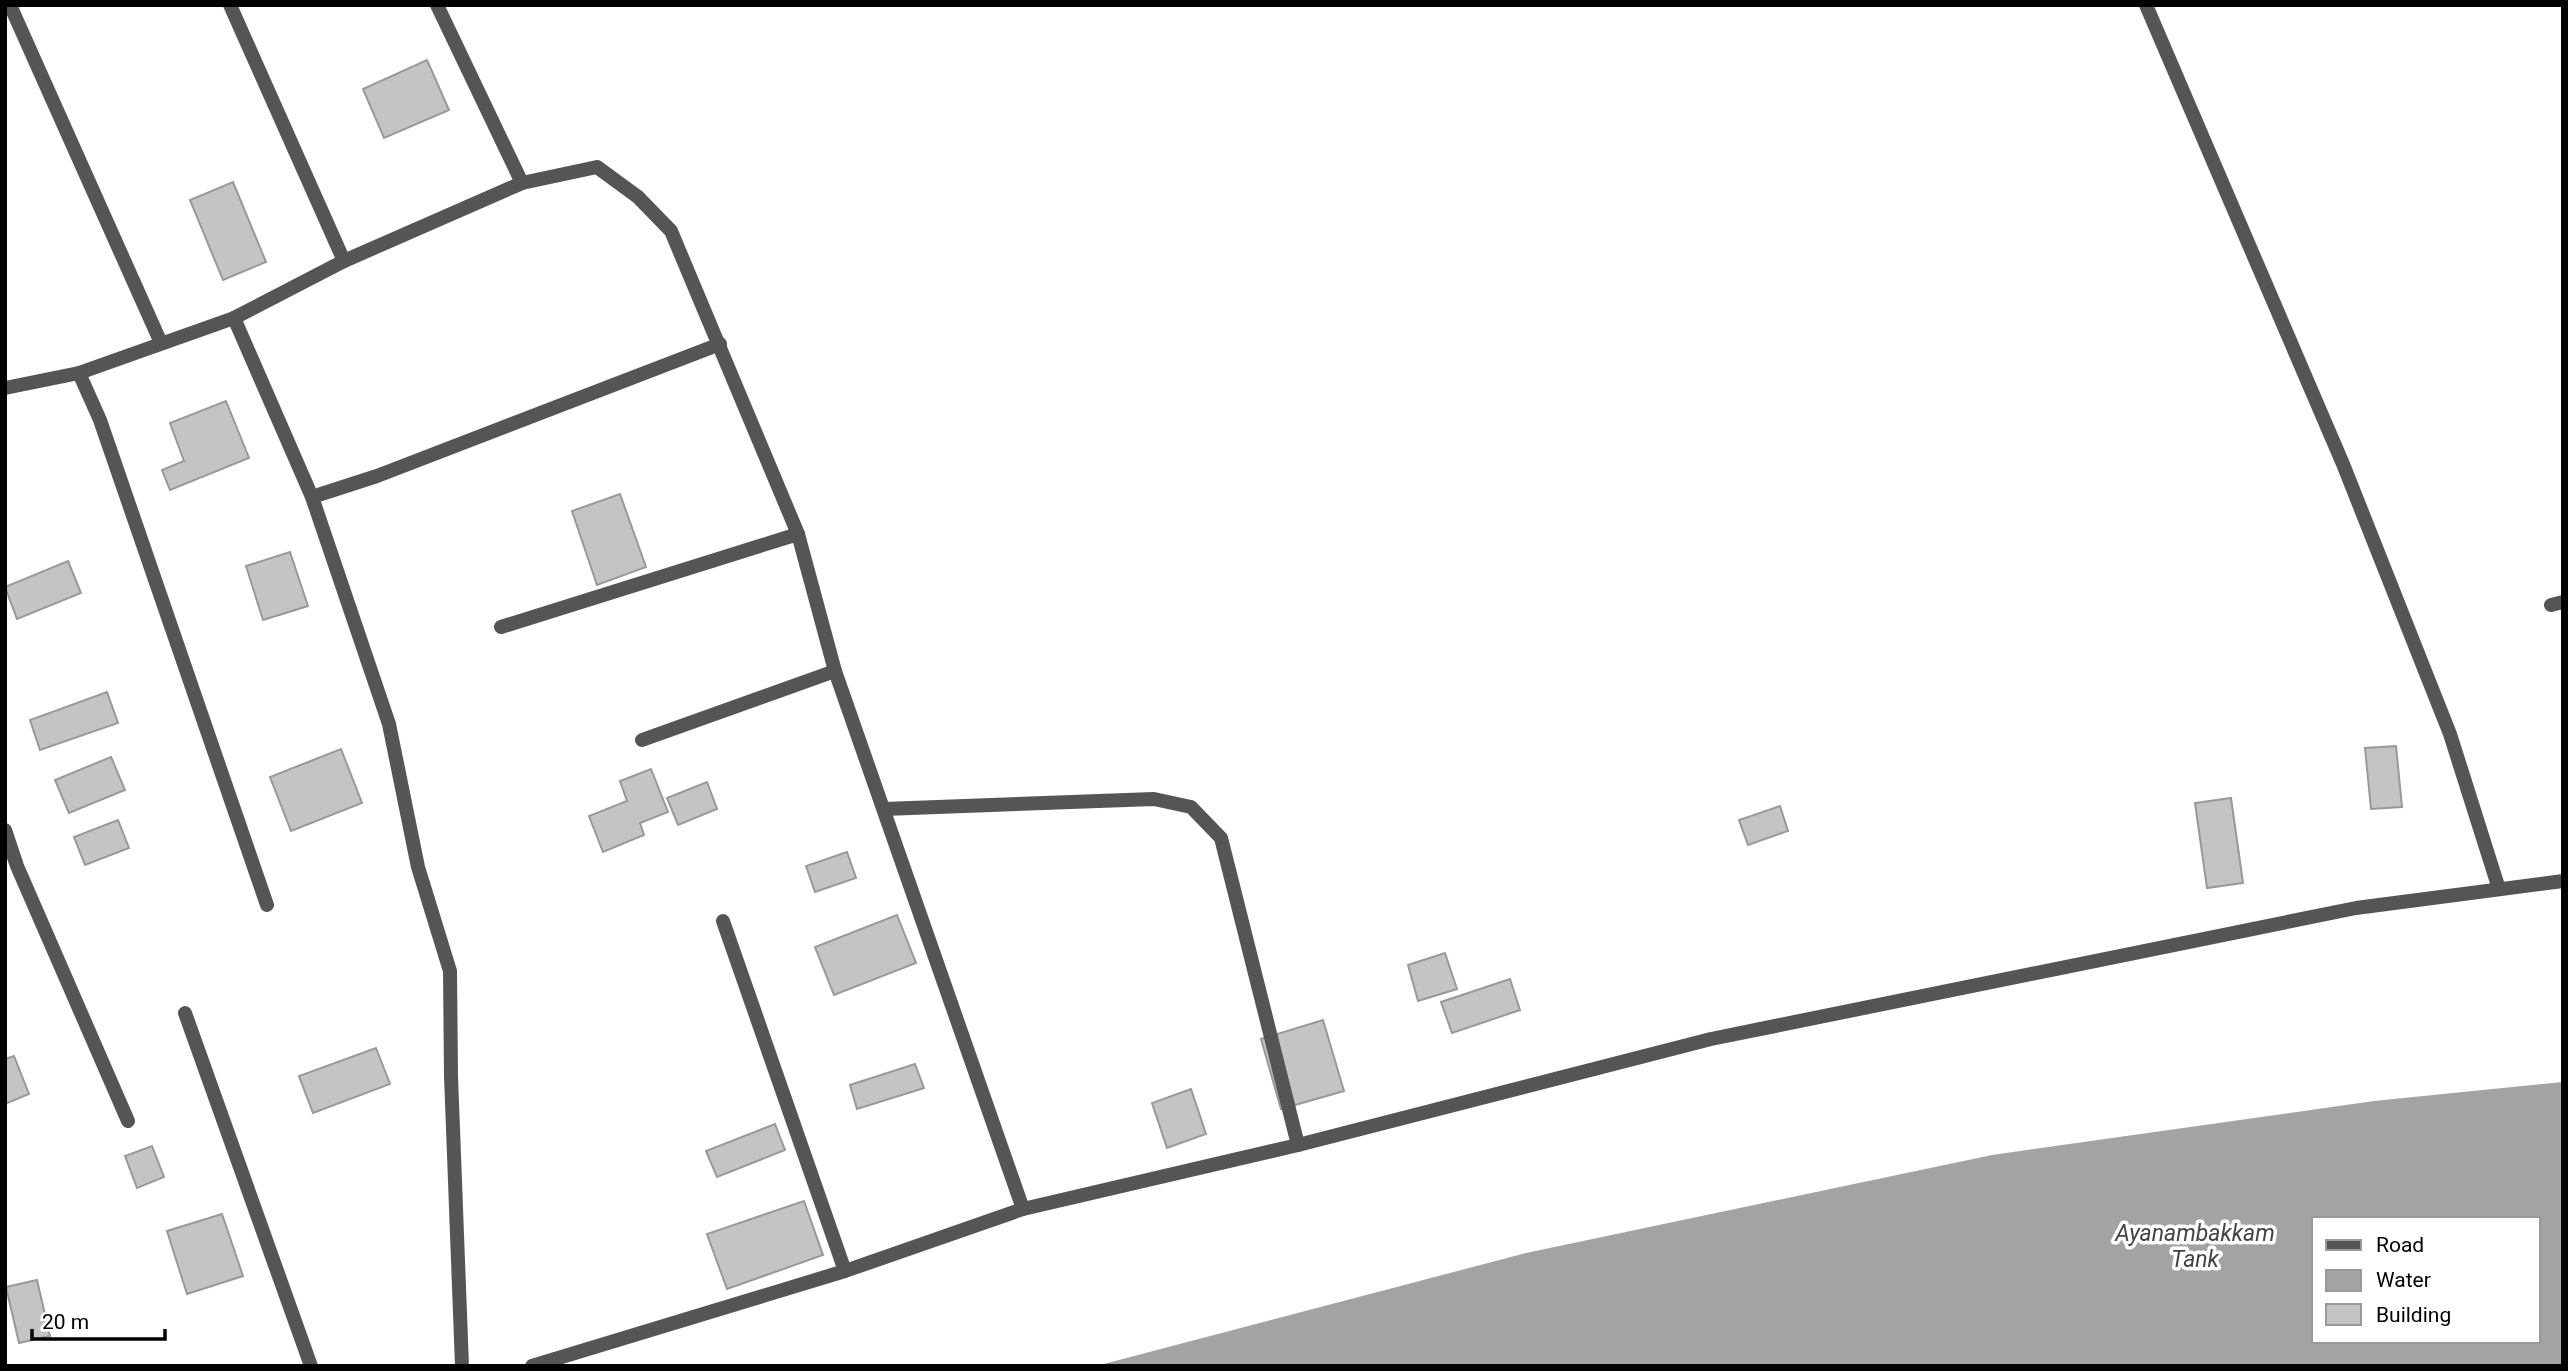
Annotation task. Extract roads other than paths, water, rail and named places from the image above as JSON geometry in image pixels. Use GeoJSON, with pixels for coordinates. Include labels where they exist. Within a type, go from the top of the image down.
{"type":"FeatureCollection","features":[{"type":"Feature","properties":{"kind":"street"},"geometry":{"type":"LineString","coordinates":[[10,5],[161,343]]}},
{"type":"Feature","properties":{"kind":"street"},"geometry":{"type":"LineString","coordinates":[[230,5],[344,261]]}},
{"type":"Feature","properties":{"kind":"street"},"geometry":{"type":"LineString","coordinates":[[436,5],[522,183]]}},
{"type":"Feature","properties":{"kind":"street"},"geometry":{"type":"LineString","coordinates":[[2146,5],[2343,464],[2449,734],[2499,889]]}},
{"type":"Feature","properties":{"kind":"street"},"geometry":{"type":"LineString","coordinates":[[5,388],[79,373],[233,318],[344,261],[522,183],[597,167],[638,197],[671,231],[798,534],[835,670],[1023,1209]]}},
{"type":"Feature","properties":{"kind":"street"},"geometry":{"type":"LineString","coordinates":[[233,318],[312,497],[389,724],[418,867],[450,971],[451,1076],[462,1366]]}},
{"type":"Feature","properties":{"kind":"street"},"geometry":{"type":"LineString","coordinates":[[312,497],[377,476],[720,344]]}},
{"type":"Feature","properties":{"kind":"street"},"geometry":{"type":"LineString","coordinates":[[79,373],[100,420],[267,905]]}},
{"type":"Feature","properties":{"kind":"street"},"geometry":{"type":"LineString","coordinates":[[500,627],[798,534]]}},
{"type":"Feature","properties":{"kind":"street"},"geometry":{"type":"LineString","coordinates":[[642,740],[835,670]]}},
{"type":"Feature","properties":{"kind":"street"},"geometry":{"type":"LineString","coordinates":[[884,809],[1154,799],[1191,807],[1221,838],[1298,1145]]}},
{"type":"Feature","properties":{"kind":"street"},"geometry":{"type":"LineString","coordinates":[[5,830],[11,868],[128,1121]]}},
{"type":"Feature","properties":{"kind":"street"},"geometry":{"type":"LineString","coordinates":[[532,1366],[845,1271],[1023,1209],[1298,1145],[1711,1039],[2356,908],[2563,881]]}},
{"type":"Feature","properties":{"kind":"street"},"geometry":{"type":"LineString","coordinates":[[723,922],[845,1271]]}},
{"type":"Feature","properties":{"kind":"street"},"geometry":{"type":"LineString","coordinates":[[184,1013],[310,1366]]}},
{"type":"Feature","properties":{"kind":"water","name":"Ayanambakkam Tank"},"geometry":{"type":"Polygon","coordinates":[[[2563,1082],[2563,1366],[1096,1366],[1526,1253],[1992,1155],[2374,1101],[2563,1082]]]}}]}
